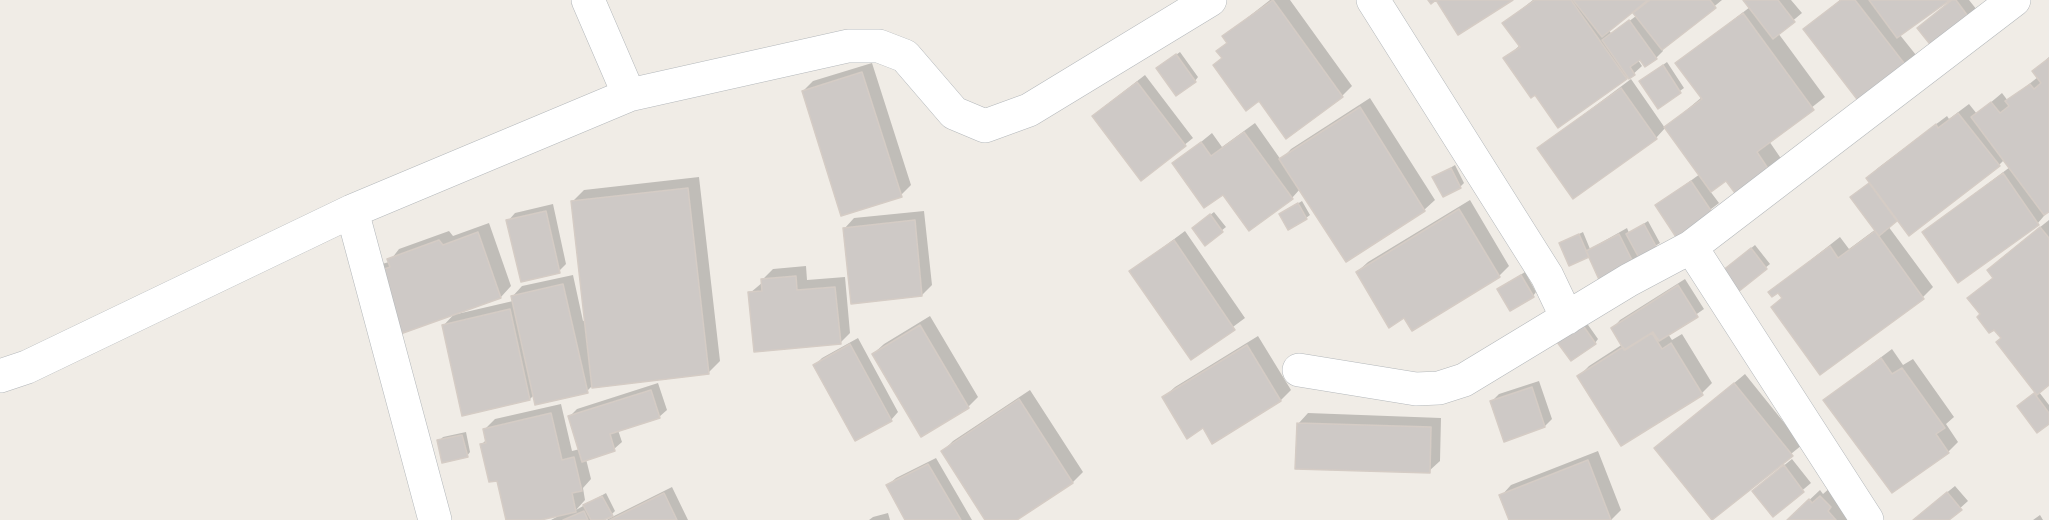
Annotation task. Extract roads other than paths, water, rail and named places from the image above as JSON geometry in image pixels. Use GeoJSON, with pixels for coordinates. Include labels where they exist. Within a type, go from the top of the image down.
{"type":"FeatureCollection","features":[{"type":"Feature","properties":{"kind":"street"},"geometry":{"type":"LineString","coordinates":[[588,0],[629,95]]}},
{"type":"Feature","properties":{"kind":"street"},"geometry":{"type":"LineString","coordinates":[[0,376],[27,367],[352,211],[629,95],[848,46],[879,46],[905,56],[954,113],[985,126],[1029,110],[1210,0]]}},
{"type":"Feature","properties":{"kind":"street"},"geometry":{"type":"LineString","coordinates":[[1373,0],[1546,276],[1567,318]]}},
{"type":"Feature","properties":{"kind":"street"},"geometry":{"type":"LineString","coordinates":[[1299,370],[1416,389],[1439,388],[1464,380],[1690,247],[2014,0]]}},
{"type":"Feature","properties":{"kind":"street"},"geometry":{"type":"LineString","coordinates":[[352,211],[435,520]]}},
{"type":"Feature","properties":{"kind":"street"},"geometry":{"type":"LineString","coordinates":[[1690,247],[1868,520]]}}]}
